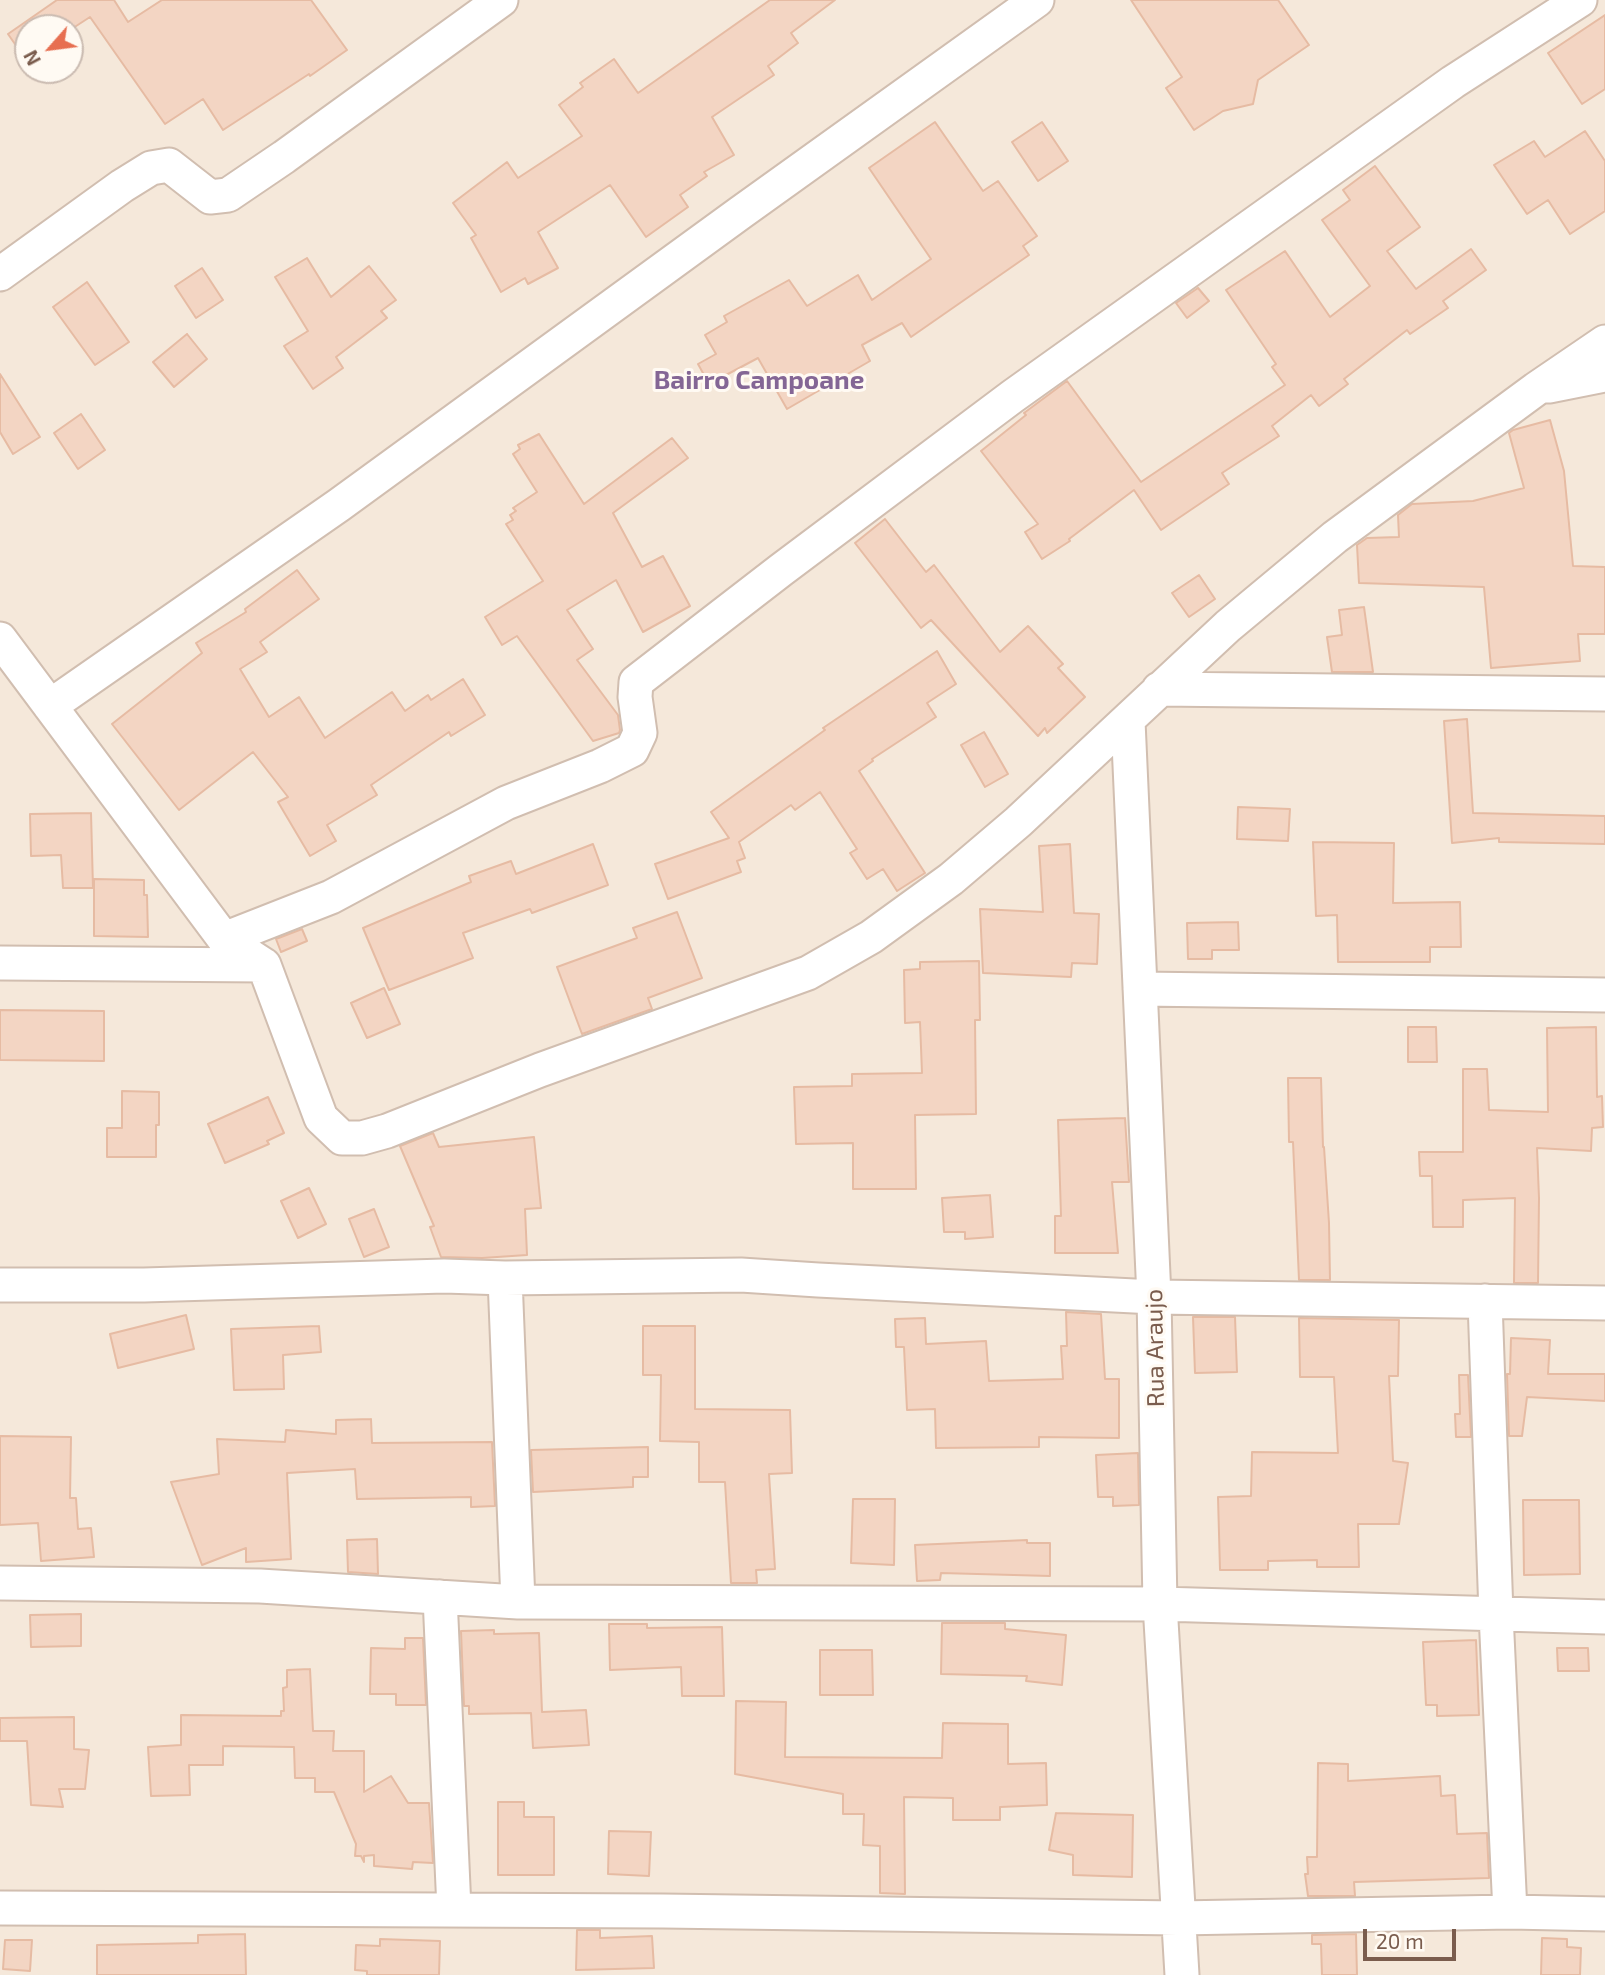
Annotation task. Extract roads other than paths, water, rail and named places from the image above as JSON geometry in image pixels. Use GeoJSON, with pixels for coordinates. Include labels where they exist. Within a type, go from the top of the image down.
{"type":"FeatureCollection","features":[{"type":"Feature","properties":{"kind":"street"},"geometry":{"type":"LineString","coordinates":[[0,274],[151,168],[169,164],[210,197],[228,195],[501,0]]}},
{"type":"Feature","properties":{"kind":"street"},"geometry":{"type":"LineString","coordinates":[[50,706],[339,505],[1037,0]]}},
{"type":"Feature","properties":{"kind":"street"},"geometry":{"type":"LineString","coordinates":[[224,939],[331,897],[506,803],[600,766],[632,750],[640,733],[635,697],[636,682],[780,570],[1013,396],[1453,82],[1580,0]]}},
{"type":"Feature","properties":{"kind":"street"},"geometry":{"type":"LineString","coordinates":[[0,639],[224,939],[264,965],[321,1118],[342,1138],[362,1138],[387,1131],[540,1070],[807,973],[871,937],[951,878],[1018,822],[1228,626],[1335,537],[1536,389],[1605,342]]}},
{"type":"Feature","properties":{"kind":"street"},"geometry":{"type":"LineString","coordinates":[[1536,389],[1605,375]]}},
{"type":"Feature","properties":{"kind":"street"},"geometry":{"type":"LineString","coordinates":[[1159,690],[1605,694]]}},
{"type":"Feature","properties":{"kind":"street","name":"Rua Araujo"},"geometry":{"type":"LineString","coordinates":[[1128,721],[1154,1297],[1160,1604],[1182,1975]]}},
{"type":"Feature","properties":{"kind":"street"},"geometry":{"type":"LineString","coordinates":[[0,963],[264,965]]}},
{"type":"Feature","properties":{"kind":"street"},"geometry":{"type":"LineString","coordinates":[[1140,989],[1605,995]]}},
{"type":"Feature","properties":{"kind":"street"},"geometry":{"type":"LineString","coordinates":[[0,1285],[144,1285],[444,1276],[505,1278],[741,1275],[1154,1297],[1605,1303]]}},
{"type":"Feature","properties":{"kind":"street"},"geometry":{"type":"LineString","coordinates":[[505,1278],[518,1602]]}},
{"type":"Feature","properties":{"kind":"street"},"geometry":{"type":"LineString","coordinates":[[1485,1301],[1510,1912]]}},
{"type":"Feature","properties":{"kind":"street"},"geometry":{"type":"LineString","coordinates":[[0,1583],[260,1586],[518,1602],[1160,1604],[1605,1617]]}},
{"type":"Feature","properties":{"kind":"street"},"geometry":{"type":"LineString","coordinates":[[440,1597],[454,1909]]}},
{"type":"Feature","properties":{"kind":"street"},"geometry":{"type":"LineString","coordinates":[[0,1908],[454,1909],[1178,1918],[1510,1912],[1605,1914]]}},
{"type":"Feature","properties":{"kind":"district","name":"Bairro Campoane"},"geometry":{"type":"Point","coordinates":[759,380]}}]}
